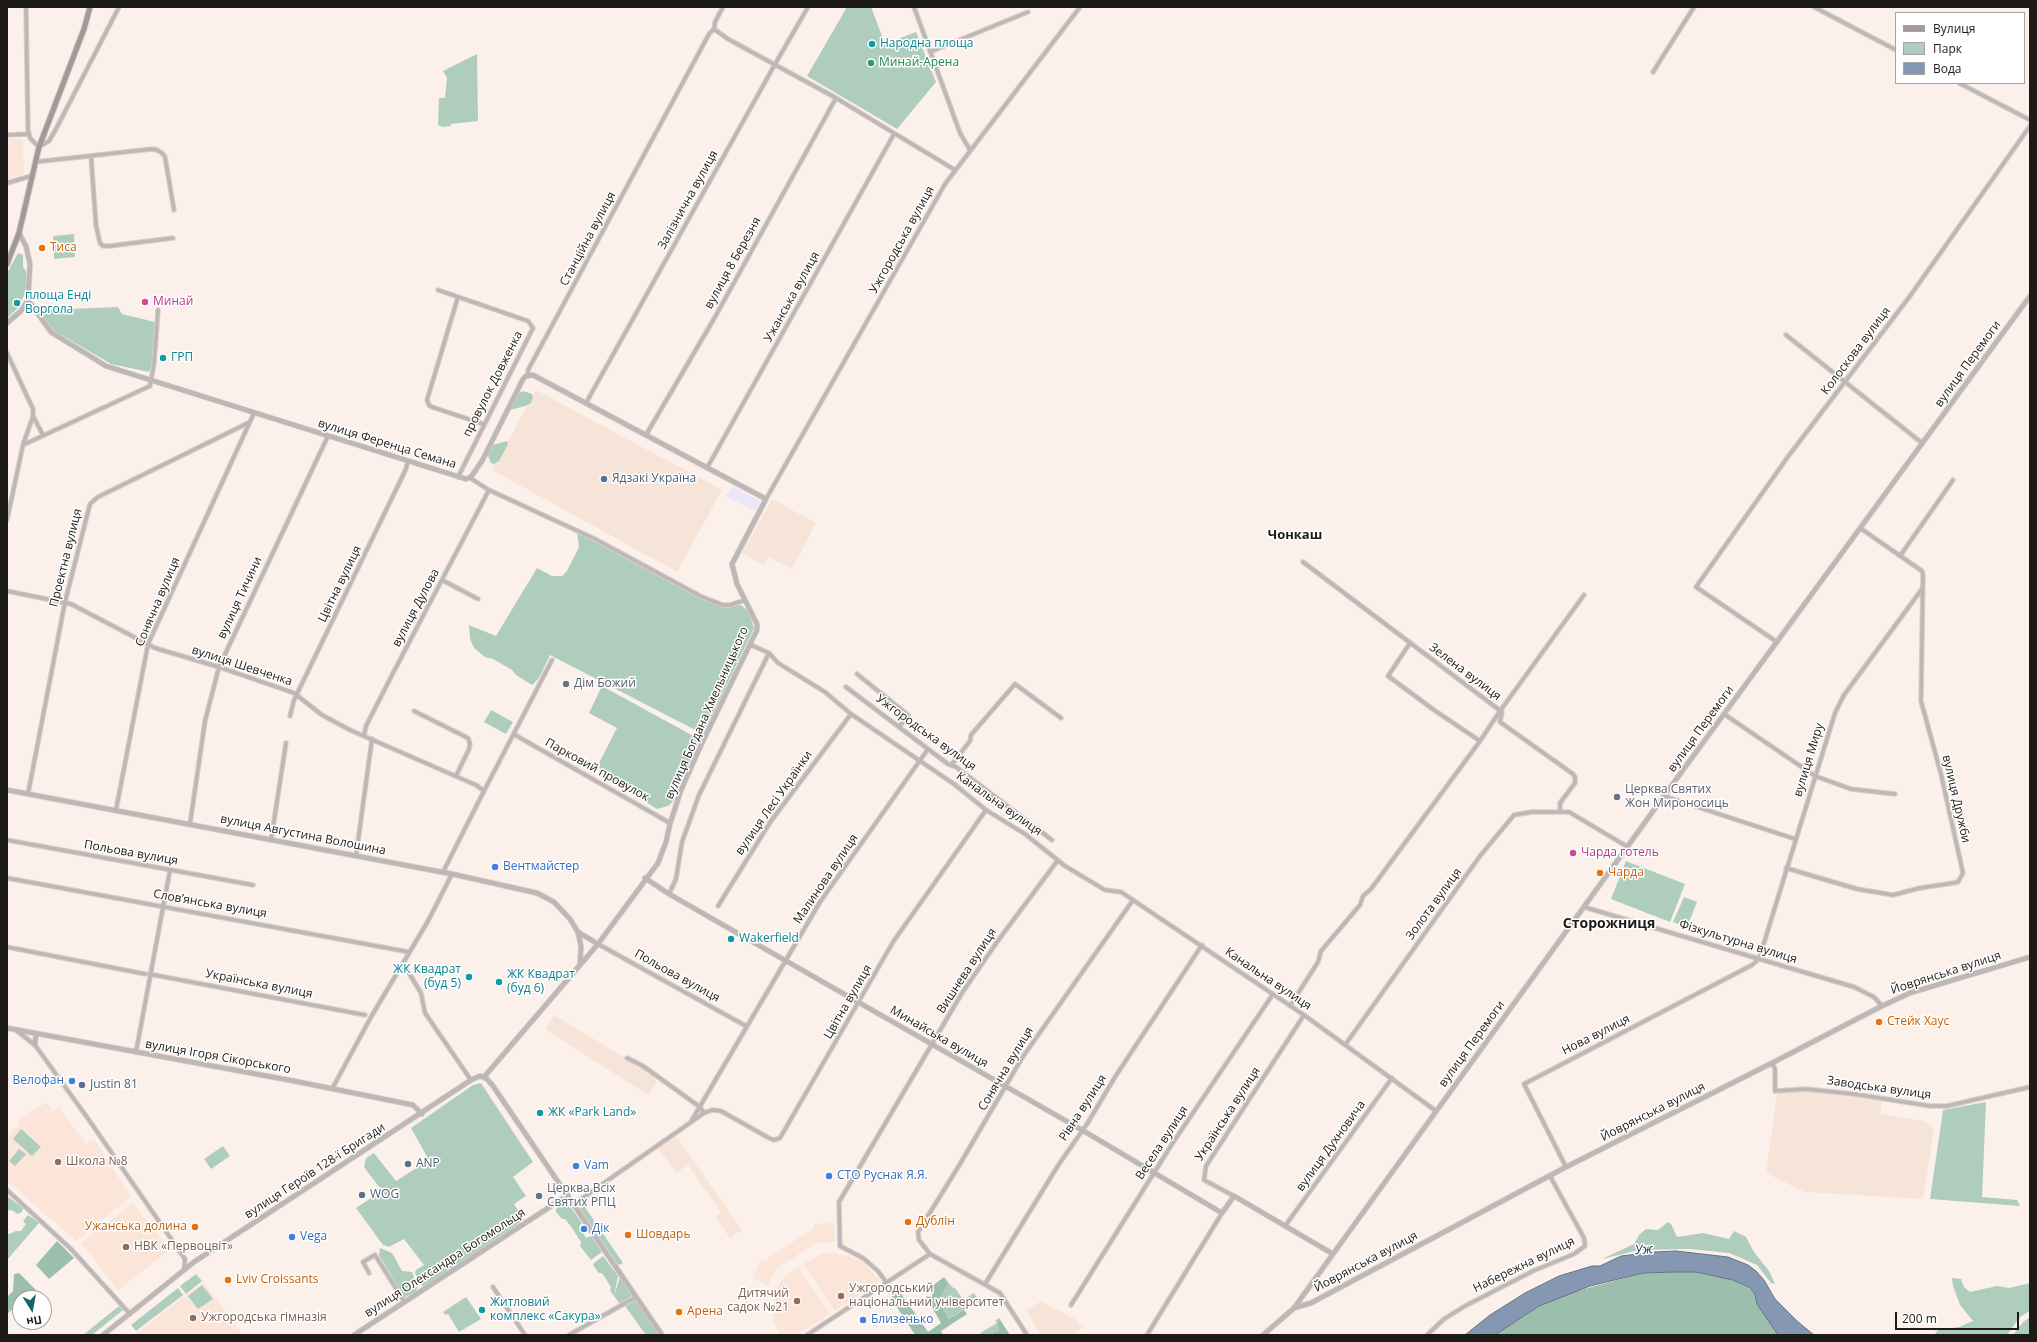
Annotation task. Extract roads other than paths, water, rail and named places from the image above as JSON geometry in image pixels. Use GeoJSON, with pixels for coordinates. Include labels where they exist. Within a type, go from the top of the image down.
{"type":"FeatureCollection","features":[{"type":"Feature","properties":{"kind":"main road"},"geometry":{"type":"LineString","coordinates":[[7,264],[19,233],[31,176],[39,147],[84,29],[90,7]]}},
{"type":"Feature","properties":{"kind":"street"},"geometry":{"type":"LineString","coordinates":[[26,7],[29,134],[33,142],[39,147],[49,141],[56,129],[119,7]]}},
{"type":"Feature","properties":{"kind":"street","name":"Станційна вулиця"},"geometry":{"type":"LineString","coordinates":[[470,478],[482,461],[519,385],[524,377],[528,375],[528,370],[572,290],[598,237],[654,138],[709,34],[714,29],[715,22],[724,7]]}},
{"type":"Feature","properties":{"kind":"street","name":"Залізнична вулиця"},"geometry":{"type":"LineString","coordinates":[[586,403],[808,7]]}},
{"type":"Feature","properties":{"kind":"street"},"geometry":{"type":"LineString","coordinates":[[914,7],[960,133],[970,150]]}},
{"type":"Feature","properties":{"kind":"street","name":"Ужгородська вулиця"},"geometry":{"type":"LineString","coordinates":[[766,500],[922,223],[955,170],[1080,7]]}},
{"type":"Feature","properties":{"kind":"street"},"geometry":{"type":"LineString","coordinates":[[1653,72],[1694,7]]}},
{"type":"Feature","properties":{"kind":"street"},"geometry":{"type":"LineString","coordinates":[[1814,7],[1895,49]]}},
{"type":"Feature","properties":{"kind":"street"},"geometry":{"type":"LineString","coordinates":[[930,52],[1028,12]]}},
{"type":"Feature","properties":{"kind":"street"},"geometry":{"type":"LineString","coordinates":[[714,29],[728,39],[836,98],[955,170]]}},
{"type":"Feature","properties":{"kind":"street"},"geometry":{"type":"LineString","coordinates":[[1961,84],[2030,120]]}},
{"type":"Feature","properties":{"kind":"street","name":"вулиця 8 Березня"},"geometry":{"type":"LineString","coordinates":[[646,435],[715,317],[836,98]]}},
{"type":"Feature","properties":{"kind":"street","name":"Колоскова вулиця"},"geometry":{"type":"LineString","coordinates":[[1777,642],[1696,587],[1787,458],[1910,296],[2030,126]]}},
{"type":"Feature","properties":{"kind":"street"},"geometry":{"type":"LineString","coordinates":[[7,135],[29,134]]}},
{"type":"Feature","properties":{"kind":"street","name":"Ужанська вулиця"},"geometry":{"type":"LineString","coordinates":[[707,468],[894,134]]}},
{"type":"Feature","properties":{"kind":"street"},"geometry":{"type":"LineString","coordinates":[[35,162],[152,149],[162,153],[165,157],[174,210]]}},
{"type":"Feature","properties":{"kind":"street"},"geometry":{"type":"LineString","coordinates":[[92,156],[96,225],[100,243],[103,246],[110,246],[173,238]]}},
{"type":"Feature","properties":{"kind":"street"},"geometry":{"type":"LineString","coordinates":[[7,183],[31,176]]}},
{"type":"Feature","properties":{"kind":"street"},"geometry":{"type":"LineString","coordinates":[[7,323],[21,311],[28,300],[30,264],[26,246],[19,233]]}},
{"type":"Feature","properties":{"kind":"street","name":"провулок Довженка"},"geometry":{"type":"LineString","coordinates":[[438,290],[528,320],[533,328],[483,424],[458,477]]}},
{"type":"Feature","properties":{"kind":"street","name":"вулиця Перемоги"},"geometry":{"type":"LineString","coordinates":[[1263,1335],[1294,1308],[1334,1254],[1584,906],[2030,296]]}},
{"type":"Feature","properties":{"kind":"street"},"geometry":{"type":"LineString","coordinates":[[458,297],[427,400],[429,405],[432,407],[483,424]]}},
{"type":"Feature","properties":{"kind":"street","name":"вулиця Ференца Семана"},"geometry":{"type":"LineString","coordinates":[[28,300],[48,329],[55,335],[101,363],[151,381],[254,414],[458,477],[470,478],[488,490],[595,538],[702,597],[724,605],[730,605],[745,600]]}},
{"type":"Feature","properties":{"kind":"street"},"geometry":{"type":"LineString","coordinates":[[23,445],[150,386],[158,310]]}},
{"type":"Feature","properties":{"kind":"street"},"geometry":{"type":"LineString","coordinates":[[1786,335],[1846,381],[1922,444]]}},
{"type":"Feature","properties":{"kind":"street"},"geometry":{"type":"LineString","coordinates":[[7,353],[31,402],[33,416],[43,435]]}},
{"type":"Feature","properties":{"kind":"street"},"geometry":{"type":"LineString","coordinates":[[528,375],[536,376],[766,500]]}},
{"type":"Feature","properties":{"kind":"street","name":"Сонячна вулиця"},"geometry":{"type":"LineString","coordinates":[[116,810],[148,644],[254,414]]}},
{"type":"Feature","properties":{"kind":"street"},"geometry":{"type":"LineString","coordinates":[[7,520],[23,445],[33,416]]}},
{"type":"Feature","properties":{"kind":"street","name":"Проектна вулиця"},"geometry":{"type":"LineString","coordinates":[[28,794],[65,602],[87,511],[93,500],[250,422]]}},
{"type":"Feature","properties":{"kind":"street","name":"вулиця Тичини"},"geometry":{"type":"LineString","coordinates":[[190,824],[205,721],[219,667],[328,436]]}},
{"type":"Feature","properties":{"kind":"street","name":"Цвітна вулиця"},"geometry":{"type":"LineString","coordinates":[[290,716],[294,700],[298,695],[406,469],[408,461]]}},
{"type":"Feature","properties":{"kind":"street"},"geometry":{"type":"LineString","coordinates":[[1900,556],[1954,480]]}},
{"type":"Feature","properties":{"kind":"street","name":"вулиця Дулова"},"geometry":{"type":"LineString","coordinates":[[364,736],[366,726],[488,490]]}},
{"type":"Feature","properties":{"kind":"street","name":"вулиця Богдана Хмельницького"},"geometry":{"type":"LineString","coordinates":[[484,1077],[489,1069],[506,1053],[598,944],[645,878],[654,869],[661,856],[666,842],[670,822],[681,790],[701,745],[751,645],[757,624],[737,584],[732,564],[766,500]]}},
{"type":"Feature","properties":{"kind":"street","name":"вулиця Дружби"},"geometry":{"type":"LineString","coordinates":[[1786,868],[1857,889],[1893,895],[1920,888],[1953,883],[1961,878],[1963,867],[1942,774],[1921,701],[1922,589],[1924,579],[1922,571],[1860,528]]}},
{"type":"Feature","properties":{"kind":"street","name":"Зелена вулиця"},"geometry":{"type":"LineString","coordinates":[[1303,562],[1502,712],[1500,722],[1575,777],[1574,783],[1560,804],[1560,812]]}},
{"type":"Feature","properties":{"kind":"street"},"geometry":{"type":"LineString","coordinates":[[442,580],[478,598]]}},
{"type":"Feature","properties":{"kind":"street","name":"вулиця Миру"},"geometry":{"type":"LineString","coordinates":[[1759,959],[1835,712],[1844,695],[1922,589]]}},
{"type":"Feature","properties":{"kind":"street","name":"вулиця Шевченка"},"geometry":{"type":"LineString","coordinates":[[7,591],[65,602],[148,644],[173,654],[219,667],[298,695],[322,715],[364,736],[456,776],[484,791]]}},
{"type":"Feature","properties":{"kind":"street"},"geometry":{"type":"LineString","coordinates":[[1290,1006],[1318,962],[1321,951],[1360,904],[1363,896],[1371,889],[1480,741],[1584,594]]}},
{"type":"Feature","properties":{"kind":"street"},"geometry":{"type":"LineString","coordinates":[[1410,643],[1388,676],[1434,710],[1480,741]]}},
{"type":"Feature","properties":{"kind":"street","name":"Канальна вулиця"},"geometry":{"type":"LineString","coordinates":[[751,645],[769,653],[778,663],[825,692],[851,714],[954,784],[986,810],[1025,834],[1058,860],[1098,887],[1105,890],[1122,892],[1304,1015],[1436,1111]]}},
{"type":"Feature","properties":{"kind":"street"},"geometry":{"type":"LineString","coordinates":[[669,894],[676,878],[682,842],[699,795],[769,653]]}},
{"type":"Feature","properties":{"kind":"street"},"geometry":{"type":"LineString","coordinates":[[443,872],[552,660]]}},
{"type":"Feature","properties":{"kind":"street"},"geometry":{"type":"LineString","coordinates":[[857,674],[908,715],[899,727]]}},
{"type":"Feature","properties":{"kind":"street"},"geometry":{"type":"LineString","coordinates":[[952,764],[970,741],[971,735],[1015,684],[1061,718]]}},
{"type":"Feature","properties":{"kind":"street","name":"Ужгородська вулиця"},"geometry":{"type":"LineString","coordinates":[[846,687],[948,764],[952,764],[1052,840]]}},
{"type":"Feature","properties":{"kind":"street"},"geometry":{"type":"LineString","coordinates":[[414,712],[468,738],[470,744],[469,748],[456,776]]}},
{"type":"Feature","properties":{"kind":"street","name":"вулиця Лесі Українки"},"geometry":{"type":"LineString","coordinates":[[718,906],[771,821],[851,714]]}},
{"type":"Feature","properties":{"kind":"street"},"geometry":{"type":"LineString","coordinates":[[1724,714],[1815,776],[1851,789],[1895,794]]}},
{"type":"Feature","properties":{"kind":"street","name":"Парковий провулок"},"geometry":{"type":"LineString","coordinates":[[514,735],[670,822]]}},
{"type":"Feature","properties":{"kind":"street"},"geometry":{"type":"LineString","coordinates":[[356,856],[372,739]]}},
{"type":"Feature","properties":{"kind":"street"},"geometry":{"type":"LineString","coordinates":[[271,840],[286,743]]}},
{"type":"Feature","properties":{"kind":"street","name":"Малинова вулиця"},"geometry":{"type":"LineString","coordinates":[[690,1123],[820,902],[928,749]]}},
{"type":"Feature","properties":{"kind":"street","name":"вулиця Августина Волошина"},"geometry":{"type":"LineString","coordinates":[[7,790],[443,872],[537,894],[560,907],[578,932],[582,946],[580,964]]}},
{"type":"Feature","properties":{"kind":"street"},"geometry":{"type":"LineString","coordinates":[[1664,796],[1795,839]]}},
{"type":"Feature","properties":{"kind":"street","name":"Цвітна вулиця"},"geometry":{"type":"LineString","coordinates":[[704,1113],[712,1110],[721,1111],[769,1138],[774,1140],[780,1138],[894,942],[986,810]]}},
{"type":"Feature","properties":{"kind":"street"},"geometry":{"type":"LineString","coordinates":[[1560,812],[1569,812],[1577,816],[1628,847]]}},
{"type":"Feature","properties":{"kind":"street","name":"Золота вулиця"},"geometry":{"type":"LineString","coordinates":[[1345,1044],[1480,856],[1514,815],[1560,812]]}},
{"type":"Feature","properties":{"kind":"street","name":"Польова вулиця"},"geometry":{"type":"LineString","coordinates":[[7,840],[253,885]]}},
{"type":"Feature","properties":{"kind":"street","name":"Вишнева вулиця"},"geometry":{"type":"LineString","coordinates":[[886,1282],[878,1271],[862,1258],[840,1246],[839,1202],[962,993],[997,942],[1058,860]]}},
{"type":"Feature","properties":{"kind":"street"},"geometry":{"type":"LineString","coordinates":[[136,1052],[147,974],[164,906],[170,870]]}},
{"type":"Feature","properties":{"kind":"street"},"geometry":{"type":"LineString","coordinates":[[332,1089],[428,921],[452,874]]}},
{"type":"Feature","properties":{"kind":"street","name":"Словʼянська вулиця"},"geometry":{"type":"LineString","coordinates":[[7,878],[409,952]]}},
{"type":"Feature","properties":{"kind":"street","name":"Минайська вулиця"},"geometry":{"type":"LineString","coordinates":[[645,878],[669,894],[1155,1172],[1222,1213]]}},
{"type":"Feature","properties":{"kind":"street","name":"Сонячна вулиця"},"geometry":{"type":"LineString","coordinates":[[930,1254],[919,1240],[918,1232],[1022,1058],[1133,900]]}},
{"type":"Feature","properties":{"kind":"street","name":"Фізкультурна вулиця"},"geometry":{"type":"LineString","coordinates":[[1584,906],[1854,988],[1874,997],[1882,1006]]}},
{"type":"Feature","properties":{"kind":"street","name":"вулиця Августина Волошина"},"geometry":{"type":"LineString","coordinates":[[578,932],[598,944]]}},
{"type":"Feature","properties":{"kind":"street","name":"Польова вулиця"},"geometry":{"type":"LineString","coordinates":[[598,944],[746,1026]]}},
{"type":"Feature","properties":{"kind":"street","name":"Рівна вулиця"},"geometry":{"type":"LineString","coordinates":[[985,1284],[1059,1164],[1202,946]]}},
{"type":"Feature","properties":{"kind":"street","name":"Українська вулиця"},"geometry":{"type":"LineString","coordinates":[[7,947],[365,1015]]}},
{"type":"Feature","properties":{"kind":"street","name":"Йоврянська вулиця"},"geometry":{"type":"LineString","coordinates":[[1294,1308],[1311,1303],[1566,1167],[1772,1064],[1882,1006],[1910,994],[2030,957]]}},
{"type":"Feature","properties":{"kind":"street","name":"Нова вулиця"},"geometry":{"type":"LineString","coordinates":[[1566,1167],[1524,1084],[1752,965],[1759,959]]}},
{"type":"Feature","properties":{"kind":"street"},"geometry":{"type":"LineString","coordinates":[[403,963],[421,993],[425,1013],[471,1080]]}},
{"type":"Feature","properties":{"kind":"street","name":"Весела вулиця"},"geometry":{"type":"LineString","coordinates":[[1071,1305],[1155,1172],[1273,994]]}},
{"type":"Feature","properties":{"kind":"street","name":"Українська вулиця"},"geometry":{"type":"LineString","coordinates":[[1234,1196],[1204,1180],[1206,1166],[1304,1015]]}},
{"type":"Feature","properties":{"kind":"street","name":"вулиця Ігоря Сікорського"},"geometry":{"type":"LineString","coordinates":[[7,1028],[332,1089],[413,1106],[422,1114]]}},
{"type":"Feature","properties":{"kind":"street"},"geometry":{"type":"LineString","coordinates":[[16,1030],[35,1045],[185,1259],[194,1262]]}},
{"type":"Feature","properties":{"kind":"street"},"geometry":{"type":"LineString","coordinates":[[35,1045],[36,1034]]}},
{"type":"Feature","properties":{"kind":"street"},"geometry":{"type":"LineString","coordinates":[[574,1204],[704,1113],[700,1107],[643,1066],[628,1058]]}},
{"type":"Feature","properties":{"kind":"street","name":"Заводська вулиця"},"geometry":{"type":"LineString","coordinates":[[1772,1064],[1775,1069],[1775,1091],[1806,1089],[1854,1094],[1930,1106],[1947,1106],[2030,1087]]}},
{"type":"Feature","properties":{"kind":"street","name":"вулиця Героїв 128-ї Бригади"},"geometry":{"type":"LineString","coordinates":[[103,1335],[194,1262],[422,1114],[471,1080],[478,1076],[484,1077]]}},
{"type":"Feature","properties":{"kind":"street"},"geometry":{"type":"LineString","coordinates":[[484,1077],[493,1086],[662,1335]]}},
{"type":"Feature","properties":{"kind":"street","name":"вулиця Духновича"},"geometry":{"type":"LineString","coordinates":[[1285,1226],[1392,1078]]}},
{"type":"Feature","properties":{"kind":"street","name":"Набережна вулиця"},"geometry":{"type":"LineString","coordinates":[[1427,1335],[1444,1319],[1465,1306],[1533,1271],[1574,1254],[1585,1246],[1584,1238],[1550,1176]]}},
{"type":"Feature","properties":{"kind":"street"},"geometry":{"type":"LineString","coordinates":[[7,1190],[71,1249],[130,1314]]}},
{"type":"Feature","properties":{"kind":"street","name":"вулиця Олександра Богомольця"},"geometry":{"type":"LineString","coordinates":[[354,1335],[568,1195]]}},
{"type":"Feature","properties":{"kind":"street"},"geometry":{"type":"LineString","coordinates":[[1147,1335],[1234,1196],[1334,1254]]}},
{"type":"Feature","properties":{"kind":"street"},"geometry":{"type":"LineString","coordinates":[[369,1273],[363,1262],[375,1254],[404,1301]]}},
{"type":"Feature","properties":{"kind":"street"},"geometry":{"type":"LineString","coordinates":[[807,1335],[930,1254],[1000,1293],[1027,1335]]}},
{"type":"Feature","properties":{"kind":"street"},"geometry":{"type":"LineString","coordinates":[[184,1270],[185,1259]]}},
{"type":"Feature","properties":{"kind":"street"},"geometry":{"type":"LineString","coordinates":[[493,1287],[525,1335]]}},
{"type":"Feature","properties":{"kind":"street"},"geometry":{"type":"LineString","coordinates":[[569,1335],[636,1297]]}},
{"type":"Feature","properties":{"kind":"water"},"geometry":{"type":"Polygon","coordinates":[[[1676,1251],[1728,1257],[1748,1265],[1764,1280],[1775,1299],[1797,1321],[1814,1335],[1778,1335],[1757,1304],[1755,1294],[1750,1288],[1733,1280],[1696,1272],[1677,1272],[1643,1273],[1590,1286],[1539,1306],[1495,1335],[1465,1335],[1490,1315],[1525,1293],[1559,1276],[1592,1266],[1600,1266],[1621,1256],[1676,1251]]]}},
{"type":"Feature","properties":{"kind":"place","name":"Народна площа"},"geometry":{"type":"Point","coordinates":[872,44]}},
{"type":"Feature","properties":{"kind":"place","name":"Минай-Арена"},"geometry":{"type":"Point","coordinates":[871,63]}},
{"type":"Feature","properties":{"kind":"place","name":"Тиса"},"geometry":{"type":"Point","coordinates":[42,248]}},
{"type":"Feature","properties":{"kind":"place","name":"Минай"},"geometry":{"type":"Point","coordinates":[145,302]}},
{"type":"Feature","properties":{"kind":"place","name":"площа Енді Воргола"},"geometry":{"type":"Point","coordinates":[17,303]}},
{"type":"Feature","properties":{"kind":"place","name":"ГРП"},"geometry":{"type":"Point","coordinates":[163,358]}},
{"type":"Feature","properties":{"kind":"place","name":"Ядзакі Україна"},"geometry":{"type":"Point","coordinates":[604,479]}},
{"type":"Feature","properties":{"kind":"place","name":"Дім Божий"},"geometry":{"type":"Point","coordinates":[566,684]}},
{"type":"Feature","properties":{"kind":"place","name":"Церква Святих Жон Мироносиць"},"geometry":{"type":"Point","coordinates":[1617,797]}},
{"type":"Feature","properties":{"kind":"place","name":"Чарда готель"},"geometry":{"type":"Point","coordinates":[1573,853]}},
{"type":"Feature","properties":{"kind":"place","name":"Вентмайстер"},"geometry":{"type":"Point","coordinates":[495,867]}},
{"type":"Feature","properties":{"kind":"place","name":"Чарда"},"geometry":{"type":"Point","coordinates":[1600,873]}},
{"type":"Feature","properties":{"kind":"place","name":"Wakerfield"},"geometry":{"type":"Point","coordinates":[731,939]}},
{"type":"Feature","properties":{"kind":"place","name":"ЖК Квадрат (буд 5)"},"geometry":{"type":"Point","coordinates":[469,977]}},
{"type":"Feature","properties":{"kind":"place","name":"ЖК Квадрат (буд 6)"},"geometry":{"type":"Point","coordinates":[499,982]}},
{"type":"Feature","properties":{"kind":"place","name":"Стейк Хаус"},"geometry":{"type":"Point","coordinates":[1879,1022]}},
{"type":"Feature","properties":{"kind":"place","name":"Велофан"},"geometry":{"type":"Point","coordinates":[72,1081]}},
{"type":"Feature","properties":{"kind":"place","name":"Justin 81"},"geometry":{"type":"Point","coordinates":[82,1085]}},
{"type":"Feature","properties":{"kind":"place","name":"ЖК «Park Land»"},"geometry":{"type":"Point","coordinates":[540,1113]}},
{"type":"Feature","properties":{"kind":"place","name":"Школа №8"},"geometry":{"type":"Point","coordinates":[58,1162]}},
{"type":"Feature","properties":{"kind":"place","name":"ANP"},"geometry":{"type":"Point","coordinates":[408,1164]}},
{"type":"Feature","properties":{"kind":"place","name":"Vam"},"geometry":{"type":"Point","coordinates":[576,1166]}},
{"type":"Feature","properties":{"kind":"place","name":"СТО Руснак Я.Я."},"geometry":{"type":"Point","coordinates":[829,1176]}},
{"type":"Feature","properties":{"kind":"place","name":"WOG"},"geometry":{"type":"Point","coordinates":[362,1195]}},
{"type":"Feature","properties":{"kind":"place","name":"Церква Всіх Святих РПЦ"},"geometry":{"type":"Point","coordinates":[539,1196]}},
{"type":"Feature","properties":{"kind":"place","name":"Дублін"},"geometry":{"type":"Point","coordinates":[908,1222]}},
{"type":"Feature","properties":{"kind":"place","name":"Ужанська долина"},"geometry":{"type":"Point","coordinates":[195,1227]}},
{"type":"Feature","properties":{"kind":"place","name":"Дік"},"geometry":{"type":"Point","coordinates":[584,1229]}},
{"type":"Feature","properties":{"kind":"place","name":"Шовдарь"},"geometry":{"type":"Point","coordinates":[628,1235]}},
{"type":"Feature","properties":{"kind":"place","name":"Vega"},"geometry":{"type":"Point","coordinates":[292,1237]}},
{"type":"Feature","properties":{"kind":"place","name":"НВК «Первоцвіт»"},"geometry":{"type":"Point","coordinates":[126,1247]}},
{"type":"Feature","properties":{"kind":"place","name":"Lviv Croissants"},"geometry":{"type":"Point","coordinates":[228,1280]}},
{"type":"Feature","properties":{"kind":"place","name":"Ужгородський національний університет"},"geometry":{"type":"Point","coordinates":[841,1296]}},
{"type":"Feature","properties":{"kind":"place","name":"Дитячий садок №21"},"geometry":{"type":"Point","coordinates":[797,1301]}},
{"type":"Feature","properties":{"kind":"place","name":"Житловий комплекс «Сакура»"},"geometry":{"type":"Point","coordinates":[482,1310]}},
{"type":"Feature","properties":{"kind":"place","name":"Арена"},"geometry":{"type":"Point","coordinates":[679,1312]}},
{"type":"Feature","properties":{"kind":"place","name":"Ужгородська гімназія"},"geometry":{"type":"Point","coordinates":[193,1318]}},
{"type":"Feature","properties":{"kind":"place","name":"Близенько"},"geometry":{"type":"Point","coordinates":[863,1320]}},
{"type":"Feature","properties":{"kind":"district","name":"Чонкаш"},"geometry":{"type":"Point","coordinates":[1295,535]}},
{"type":"Feature","properties":{"kind":"district","name":"Сторожниця"},"geometry":{"type":"Point","coordinates":[1609,924]}},
{"type":"Feature","properties":{"kind":"water label","name":"Уж"},"geometry":{"type":"Point","coordinates":[1644,1250]}}]}
